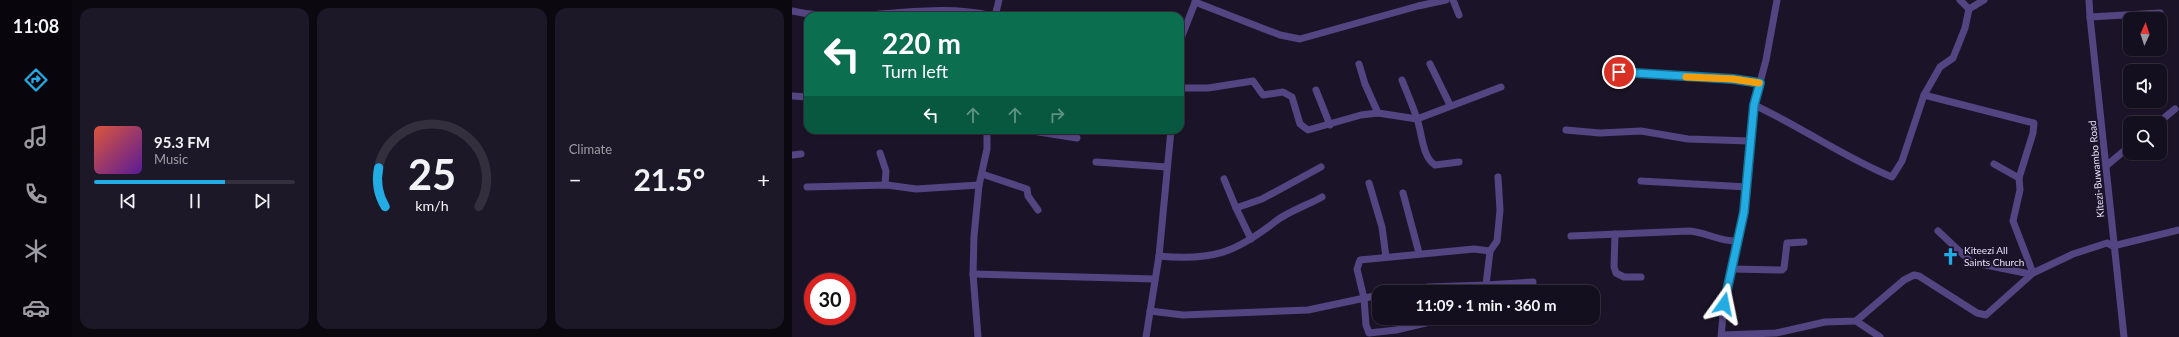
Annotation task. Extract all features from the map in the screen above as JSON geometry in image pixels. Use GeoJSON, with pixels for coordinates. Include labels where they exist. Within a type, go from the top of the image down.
{"type":"FeatureCollection","features":[{"type":"Feature","properties":{"kind":"street"},"geometry":{"type":"LineString","coordinates":[[996,12],[999,0]]}},
{"type":"Feature","properties":{"kind":"street"},"geometry":{"type":"LineString","coordinates":[[1184,30],[1195,1],[1280,35],[1300,39],[1418,6],[1446,0]]}},
{"type":"Feature","properties":{"kind":"street"},"geometry":{"type":"LineString","coordinates":[[1453,0],[1459,15]]}},
{"type":"Feature","properties":{"kind":"street"},"geometry":{"type":"LineString","coordinates":[[1777,0],[1754,105],[1747,187],[1738,241],[1724,304],[1722,336],[1776,333],[1825,322],[1856,321],[1880,337]]}},
{"type":"Feature","properties":{"kind":"street"},"geometry":{"type":"LineString","coordinates":[[1960,0],[1969,9]]}},
{"type":"Feature","properties":{"kind":"street"},"geometry":{"type":"LineString","coordinates":[[1754,105],[1781,117],[1848,157],[1892,177],[1902,161],[1924,95],[1940,67],[1953,58],[1965,28],[1969,9],[1984,0]]}},
{"type":"Feature","properties":{"kind":"street","name":"Kitezi-Buwambo Road"},"geometry":{"type":"LineString","coordinates":[[2089,0],[2113,246],[2124,337]]}},
{"type":"Feature","properties":{"kind":"street"},"geometry":{"type":"LineString","coordinates":[[872,12],[920,8],[950,8],[975,12]]}},
{"type":"Feature","properties":{"kind":"street"},"geometry":{"type":"LineString","coordinates":[[792,12],[804,14]]}},
{"type":"Feature","properties":{"kind":"street"},"geometry":{"type":"LineString","coordinates":[[2090,17],[2123,15]]}},
{"type":"Feature","properties":{"kind":"street"},"geometry":{"type":"LineString","coordinates":[[1359,64],[1365,84],[1378,113]]}},
{"type":"Feature","properties":{"kind":"street"},"geometry":{"type":"LineString","coordinates":[[1430,64],[1450,105]]}},
{"type":"Feature","properties":{"kind":"street"},"geometry":{"type":"LineString","coordinates":[[1619,72],[1733,79],[1760,83]]}},
{"type":"Feature","properties":{"kind":"street"},"geometry":{"type":"LineString","coordinates":[[1402,80],[1417,119],[1426,152],[1433,164],[1459,162]]}},
{"type":"Feature","properties":{"kind":"street"},"geometry":{"type":"LineString","coordinates":[[1184,88],[1208,88],[1253,82],[1263,95],[1283,92],[1292,97],[1300,124],[1308,130],[1361,115],[1378,113],[1417,119],[1450,105],[1501,87]]}},
{"type":"Feature","properties":{"kind":"street"},"geometry":{"type":"LineString","coordinates":[[1316,90],[1330,125]]}},
{"type":"Feature","properties":{"kind":"street"},"geometry":{"type":"LineString","coordinates":[[1924,95],[2034,123],[2033,133],[2019,178],[2020,190],[2013,221],[2032,273]]}},
{"type":"Feature","properties":{"kind":"street"},"geometry":{"type":"LineString","coordinates":[[792,96],[804,97]]}},
{"type":"Feature","properties":{"kind":"street"},"geometry":{"type":"LineString","coordinates":[[2166,116],[2175,109]]}},
{"type":"Feature","properties":{"kind":"street"},"geometry":{"type":"LineString","coordinates":[[1566,130],[1600,133],[1641,131],[1688,139],[1750,141]]}},
{"type":"Feature","properties":{"kind":"street"},"geometry":{"type":"LineString","coordinates":[[978,337],[973,274],[979,185],[987,149],[988,134]]}},
{"type":"Feature","properties":{"kind":"street"},"geometry":{"type":"LineString","coordinates":[[1052,134],[1077,138]]}},
{"type":"Feature","properties":{"kind":"street"},"geometry":{"type":"LineString","coordinates":[[1146,337],[1159,256],[1171,134]]}},
{"type":"Feature","properties":{"kind":"street"},"geometry":{"type":"LineString","coordinates":[[2106,166],[2123,152]]}},
{"type":"Feature","properties":{"kind":"street"},"geometry":{"type":"LineString","coordinates":[[880,153],[886,171],[885,185]]}},
{"type":"Feature","properties":{"kind":"street"},"geometry":{"type":"LineString","coordinates":[[792,155],[801,154]]}},
{"type":"Feature","properties":{"kind":"street"},"geometry":{"type":"LineString","coordinates":[[1096,162],[1167,167]]}},
{"type":"Feature","properties":{"kind":"street"},"geometry":{"type":"LineString","coordinates":[[1994,164],[2019,178]]}},
{"type":"Feature","properties":{"kind":"street"},"geometry":{"type":"LineString","coordinates":[[1236,208],[1262,199],[1321,167]]}},
{"type":"Feature","properties":{"kind":"street"},"geometry":{"type":"LineString","coordinates":[[982,174],[1027,189],[1028,196],[1038,210]]}},
{"type":"Feature","properties":{"kind":"street"},"geometry":{"type":"LineString","coordinates":[[1486,285],[1490,251],[1496,241],[1498,231],[1500,210],[1498,177]]}},
{"type":"Feature","properties":{"kind":"street"},"geometry":{"type":"LineString","coordinates":[[1224,178],[1251,239]]}},
{"type":"Feature","properties":{"kind":"street"},"geometry":{"type":"LineString","coordinates":[[1641,181],[1747,187]]}},
{"type":"Feature","properties":{"kind":"street"},"geometry":{"type":"LineString","coordinates":[[1369,183],[1382,227],[1386,257]]}},
{"type":"Feature","properties":{"kind":"street"},"geometry":{"type":"LineString","coordinates":[[807,186],[885,185],[916,189],[979,185]]}},
{"type":"Feature","properties":{"kind":"street"},"geometry":{"type":"LineString","coordinates":[[1403,193],[1419,253]]}},
{"type":"Feature","properties":{"kind":"street"},"geometry":{"type":"LineString","coordinates":[[1159,256],[1192,258],[1214,256],[1235,248],[1270,228],[1276,222],[1322,197]]}},
{"type":"Feature","properties":{"kind":"street"},"geometry":{"type":"LineString","coordinates":[[1856,321],[1904,280],[1914,275],[1926,280],[1978,312],[1986,315],[2032,273],[2073,254],[2107,243],[2113,246],[2179,230]]}},
{"type":"Feature","properties":{"kind":"street"},"geometry":{"type":"LineString","coordinates":[[1571,236],[1689,231],[1701,232],[1722,240],[1738,241]]}},
{"type":"Feature","properties":{"kind":"street"},"geometry":{"type":"LineString","coordinates":[[1938,231],[1971,262],[2032,273]]}},
{"type":"Feature","properties":{"kind":"street"},"geometry":{"type":"LineString","coordinates":[[1616,234],[1614,267],[1616,272],[1624,277],[1641,276]]}},
{"type":"Feature","properties":{"kind":"street"},"geometry":{"type":"LineString","coordinates":[[1731,269],[1782,270],[1784,268],[1787,244],[1804,242]]}},
{"type":"Feature","properties":{"kind":"street"},"geometry":{"type":"LineString","coordinates":[[1417,325],[1396,330],[1369,333],[1366,325],[1364,298],[1357,269],[1358,263],[1363,258],[1474,249],[1490,251]]}},
{"type":"Feature","properties":{"kind":"street"},"geometry":{"type":"LineString","coordinates":[[973,274],[1155,279]]}},
{"type":"Feature","properties":{"kind":"street"},"geometry":{"type":"LineString","coordinates":[[1504,285],[1533,282]]}},
{"type":"Feature","properties":{"kind":"street"},"geometry":{"type":"LineString","coordinates":[[1150,311],[1183,315],[1290,311],[1319,308],[1372,296]]}},
{"type":"Feature","properties":{"kind":"slow traffic"},"geometry":{"type":"LineString","coordinates":[[1686,77],[1733,79],[1759,83]]}},
{"type":"Feature","properties":{"kind":"place","name":"Kiteezi All Saints Church"},"geometry":{"type":"Point","coordinates":[1951,256]}},
{"type":"Feature","properties":{"kind":"route"},"geometry":{"type":"LineString","coordinates":[[1619,72],[1662,76],[1733,79],[1760,83],[1754,105],[1746,200],[1724,304]]}}]}
